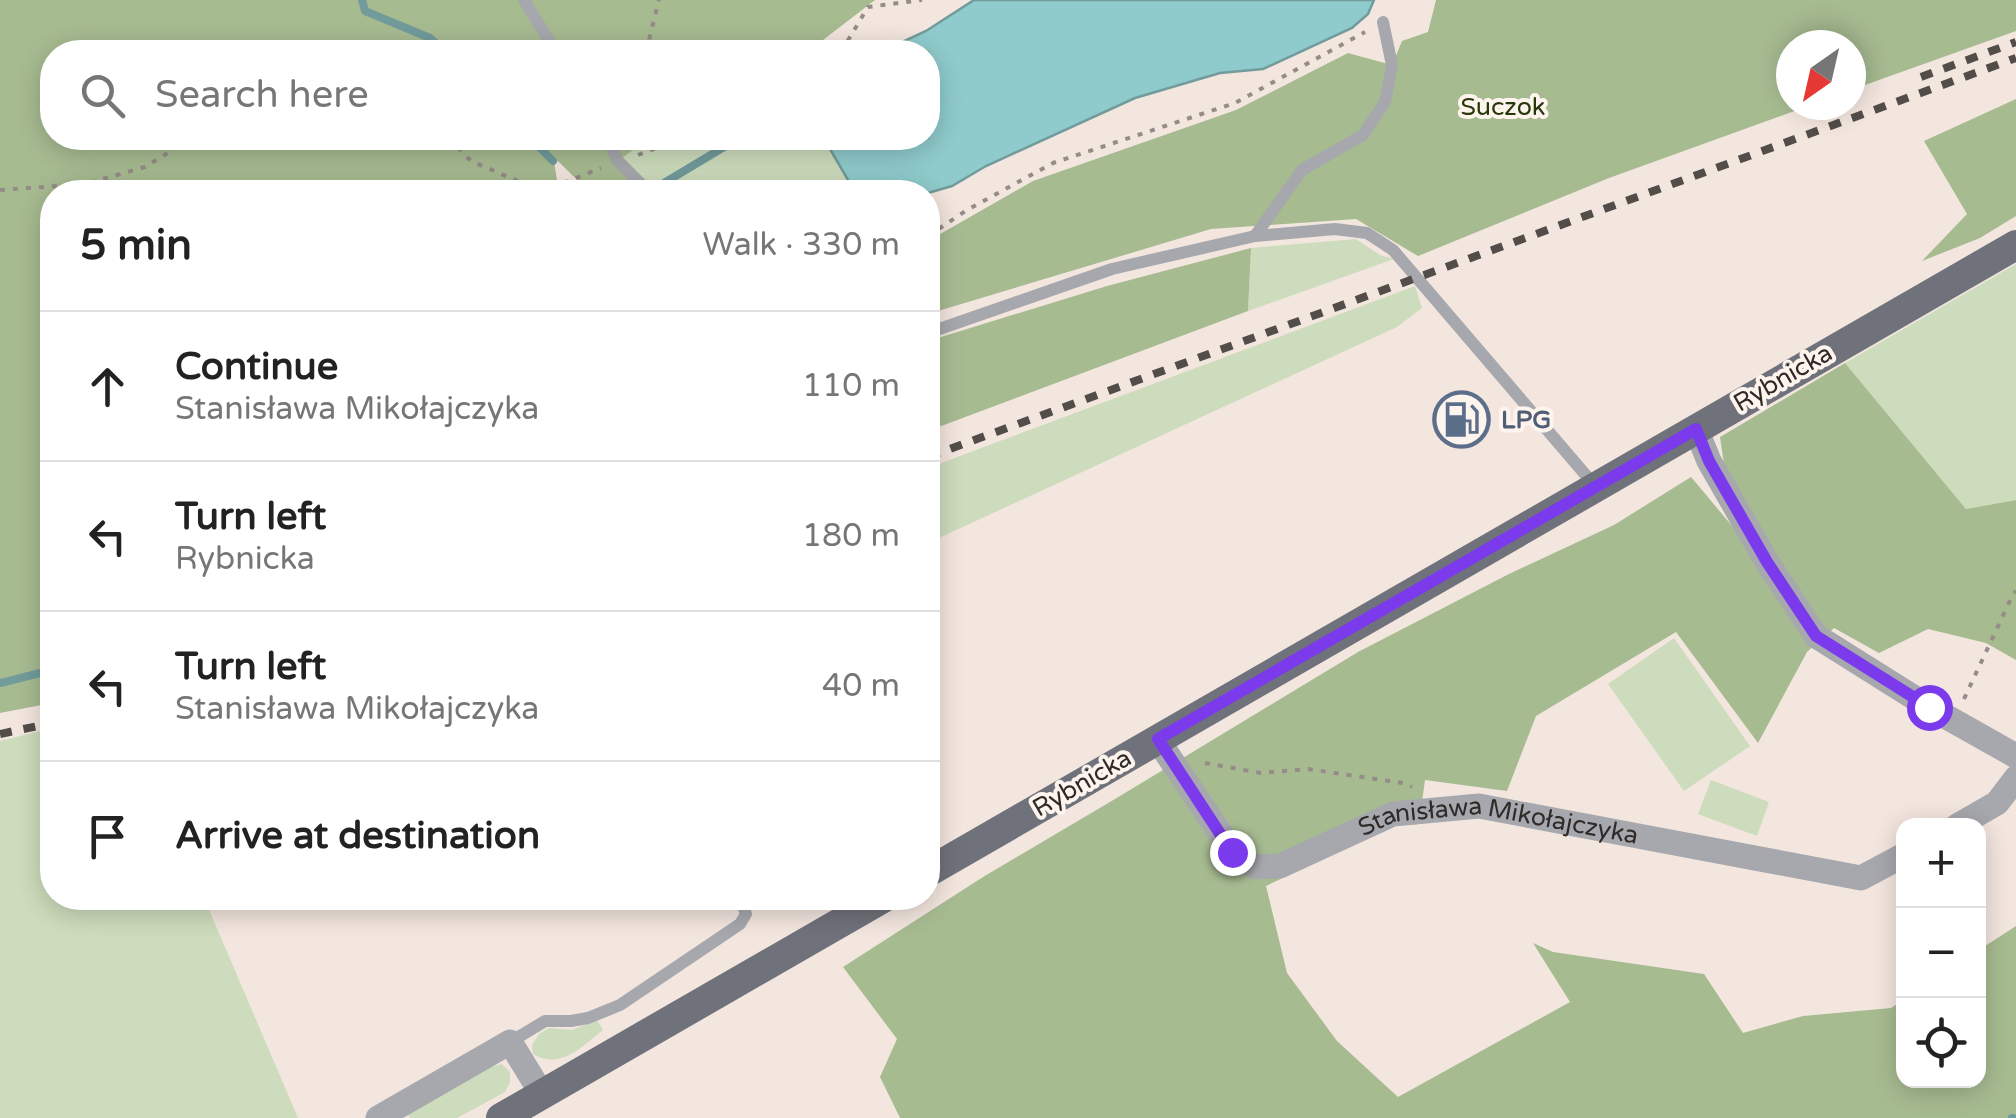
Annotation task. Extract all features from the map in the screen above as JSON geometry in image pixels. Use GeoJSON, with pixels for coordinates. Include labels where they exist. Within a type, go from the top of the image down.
{"type":"FeatureCollection","features":[{"type":"Feature","properties":{"kind":"main road","name":"Rybnicka"},"geometry":{"type":"LineString","coordinates":[[940,865],[2016,245]]}},
{"type":"Feature","properties":{"kind":"main road"},"geometry":{"type":"LineString","coordinates":[[500,1118],[862,910]]}},
{"type":"Feature","properties":{"kind":"street"},"geometry":{"type":"LineString","coordinates":[[1696,429],[1709,461],[1767,562],[1816,636],[2016,756]]}},
{"type":"Feature","properties":{"kind":"street","name":"Stanisława Mikołajczyka"},"geometry":{"type":"LineString","coordinates":[[1158,739],[1232,852],[1255,867],[1280,866],[1394,814],[1479,806],[1860,878],[1896,859]]}},
{"type":"Feature","properties":{"kind":"street"},"geometry":{"type":"LineString","coordinates":[[1971,818],[1997,803],[2016,778]]}},
{"type":"Feature","properties":{"kind":"street"},"geometry":{"type":"LineString","coordinates":[[378,1118],[510,1042],[542,1094]]}},
{"type":"Feature","properties":{"kind":"lane"},"geometry":{"type":"LineString","coordinates":[[524,0],[549,40]]}},
{"type":"Feature","properties":{"kind":"lane"},"geometry":{"type":"LineString","coordinates":[[1255,236],[1302,170],[1363,135],[1384,102],[1392,65],[1383,22]]}},
{"type":"Feature","properties":{"kind":"lane"},"geometry":{"type":"LineString","coordinates":[[612,150],[637,180]]}},
{"type":"Feature","properties":{"kind":"lane"},"geometry":{"type":"LineString","coordinates":[[940,329],[1112,269],[1255,236],[1335,229],[1368,233],[1393,250],[1596,486]]}},
{"type":"Feature","properties":{"kind":"lane"},"geometry":{"type":"LineString","coordinates":[[510,1042],[545,1021],[572,1022],[620,1005],[740,924],[744,910]]}},
{"type":"Feature","properties":{"kind":"path"},"geometry":{"type":"LineString","coordinates":[[649,40],[659,0]]}},
{"type":"Feature","properties":{"kind":"path"},"geometry":{"type":"LineString","coordinates":[[848,40],[868,7],[922,0]]}},
{"type":"Feature","properties":{"kind":"path"},"geometry":{"type":"LineString","coordinates":[[940,228],[1053,163],[1235,103],[1383,22]]}},
{"type":"Feature","properties":{"kind":"path"},"geometry":{"type":"LineString","coordinates":[[100,180],[145,167],[173,150]]}},
{"type":"Feature","properties":{"kind":"path"},"geometry":{"type":"LineString","coordinates":[[460,150],[470,161],[515,180]]}},
{"type":"Feature","properties":{"kind":"path"},"geometry":{"type":"LineString","coordinates":[[571,180],[649,150]]}},
{"type":"Feature","properties":{"kind":"path"},"geometry":{"type":"LineString","coordinates":[[0,190],[40,187]]}},
{"type":"Feature","properties":{"kind":"path"},"geometry":{"type":"LineString","coordinates":[[1953,720],[2016,591]]}},
{"type":"Feature","properties":{"kind":"path"},"geometry":{"type":"LineString","coordinates":[[1196,762],[1260,773],[1308,768],[1403,783],[1418,789]]}},
{"type":"Feature","properties":{"kind":"green space"},"geometry":{"type":"Polygon","coordinates":[[[0,0],[875,0],[823,40],[40,40],[40,150],[633,150],[618,161],[630,180],[579,180],[553,156],[557,180],[40,180],[40,705],[0,713],[0,0]]]}},
{"type":"Feature","properties":{"kind":"green space","name":"Suczok"},"geometry":{"type":"Polygon","coordinates":[[[1436,0],[2016,0],[2016,31],[1866,85],[1866,30],[1776,30],[1776,118],[1609,178],[1418,256],[1356,219],[1211,229],[940,310],[940,234],[1033,181],[1236,110],[1348,53],[1392,65],[1402,41],[1428,32],[1436,0]]]}},
{"type":"Feature","properties":{"kind":"green space"},"geometry":{"type":"Polygon","coordinates":[[[2016,99],[2016,216],[1980,238],[1922,261],[1967,214],[1924,141],[2016,99]]]}},
{"type":"Feature","properties":{"kind":"green space"},"geometry":{"type":"Polygon","coordinates":[[[633,150],[830,150],[848,180],[637,180],[618,161],[633,150]]]}},
{"type":"Feature","properties":{"kind":"green space"},"geometry":{"type":"Polygon","coordinates":[[[1356,239],[1394,259],[1248,311],[1251,248],[1356,239]]]}},
{"type":"Feature","properties":{"kind":"green space"},"geometry":{"type":"Polygon","coordinates":[[[1251,248],[1248,311],[940,426],[940,337],[1107,286],[1251,248]]]}},
{"type":"Feature","properties":{"kind":"green space"},"geometry":{"type":"Polygon","coordinates":[[[2016,264],[2016,500],[1966,509],[1845,363],[2016,264]]]}},
{"type":"Feature","properties":{"kind":"green space"},"geometry":{"type":"Polygon","coordinates":[[[1415,286],[1422,308],[1397,327],[940,537],[940,464],[1415,286]]]}},
{"type":"Feature","properties":{"kind":"green space"},"geometry":{"type":"Polygon","coordinates":[[[1845,363],[1966,509],[2016,500],[2016,660],[1986,643],[1928,629],[1879,653],[1834,628],[1807,652],[1758,743],[1676,632],[1536,716],[1507,791],[1425,780],[1419,824],[1393,826],[1266,886],[1287,973],[1337,1041],[1398,1097],[1570,1002],[1533,943],[1553,952],[1704,974],[1743,1033],[1803,1016],[1896,1005],[1896,1088],[1986,1088],[1986,945],[2016,926],[2016,1118],[900,1118],[880,1077],[897,1039],[843,967],[932,910],[940,910],[940,905],[983,877],[1358,652],[1614,525],[1691,477],[1733,527],[1720,437],[1845,363]]]}},
{"type":"Feature","properties":{"kind":"green space"},"geometry":{"type":"Polygon","coordinates":[[[1674,638],[1750,746],[1684,791],[1608,684],[1674,638]]]}},
{"type":"Feature","properties":{"kind":"green space"},"geometry":{"type":"Polygon","coordinates":[[[40,731],[40,910],[209,910],[298,1118],[0,1118],[0,741],[40,731]]]}},
{"type":"Feature","properties":{"kind":"green space"},"geometry":{"type":"Polygon","coordinates":[[[1711,780],[1769,802],[1757,836],[1698,814],[1711,780]]]}},
{"type":"Feature","properties":{"kind":"green space"},"geometry":{"type":"Polygon","coordinates":[[[597,1020],[603,1030],[570,1054],[553,1059],[533,1054],[532,1045],[549,1028],[572,1030],[597,1020]]]}},
{"type":"Feature","properties":{"kind":"green space"},"geometry":{"type":"Polygon","coordinates":[[[502,1064],[510,1072],[505,1092],[457,1118],[410,1118],[406,1112],[486,1068],[502,1064]]]}},
{"type":"Feature","properties":{"kind":"water"},"geometry":{"type":"Polygon","coordinates":[[[974,0],[1374,0],[1368,14],[1352,28],[1263,69],[1220,73],[1135,98],[986,166],[952,186],[940,190],[940,180],[848,180],[830,150],[940,150],[940,40],[907,40],[974,0]]]}},
{"type":"Feature","properties":{"kind":"waterway"},"geometry":{"type":"LineString","coordinates":[[362,0],[365,11],[432,40]]}},
{"type":"Feature","properties":{"kind":"waterway"},"geometry":{"type":"LineString","coordinates":[[542,150],[553,161]]}},
{"type":"Feature","properties":{"kind":"waterway"},"geometry":{"type":"LineString","coordinates":[[669,180],[719,150]]}},
{"type":"Feature","properties":{"kind":"waterway"},"geometry":{"type":"LineString","coordinates":[[0,683],[40,673]]}},
{"type":"Feature","properties":{"kind":"railway"},"geometry":{"type":"LineString","coordinates":[[1921,77],[2016,42]]}},
{"type":"Feature","properties":{"kind":"railway"},"geometry":{"type":"LineString","coordinates":[[940,453],[2016,58]]}},
{"type":"Feature","properties":{"kind":"railway"},"geometry":{"type":"LineString","coordinates":[[0,734],[40,726]]}},
{"type":"Feature","properties":{"kind":"place","name":"LPG"},"geometry":{"type":"Point","coordinates":[1462,420]}},
{"type":"Feature","properties":{"kind":"route"},"geometry":{"type":"LineString","coordinates":[[1232,852],[1158,739],[1696,429],[1709,461],[1767,562],[1816,636],[1929,707]]}}]}
